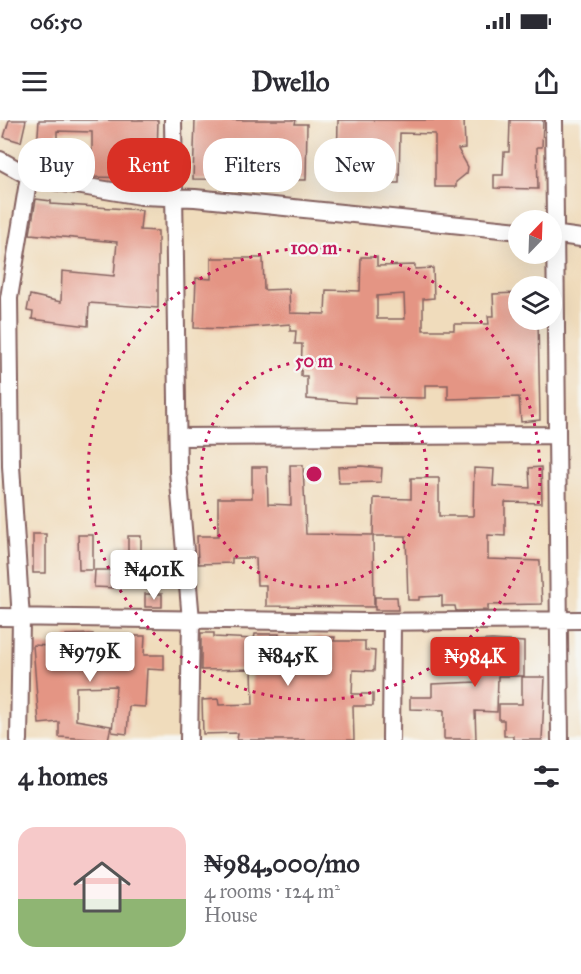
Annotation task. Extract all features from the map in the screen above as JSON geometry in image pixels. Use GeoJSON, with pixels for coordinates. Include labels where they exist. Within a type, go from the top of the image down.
{"type":"FeatureCollection","features":[{"type":"Feature","properties":{"kind":"street"},"geometry":{"type":"LineString","coordinates":[[173,120],[176,198],[178,471],[191,620],[189,740]]}},
{"type":"Feature","properties":{"kind":"street"},"geometry":{"type":"LineString","coordinates":[[553,210],[554,120]]}},
{"type":"Feature","properties":{"kind":"street"},"geometry":{"type":"LineString","coordinates":[[0,160],[18,170]]}},
{"type":"Feature","properties":{"kind":"street"},"geometry":{"type":"LineString","coordinates":[[95,188],[141,196],[508,230]]}},
{"type":"Feature","properties":{"kind":"street"},"geometry":{"type":"LineString","coordinates":[[19,740],[21,619],[5,465],[5,296],[26,192]]}},
{"type":"Feature","properties":{"kind":"street"},"geometry":{"type":"LineString","coordinates":[[562,235],[581,238]]}},
{"type":"Feature","properties":{"kind":"street"},"geometry":{"type":"LineString","coordinates":[[553,264],[560,740]]}},
{"type":"Feature","properties":{"kind":"street"},"geometry":{"type":"LineString","coordinates":[[178,437],[556,435]]}},
{"type":"Feature","properties":{"kind":"street"},"geometry":{"type":"LineString","coordinates":[[0,617],[392,622],[581,620]]}},
{"type":"Feature","properties":{"kind":"street"},"geometry":{"type":"LineString","coordinates":[[391,740],[392,622]]}},
{"type":"Feature","properties":{"kind":"building"},"geometry":{"type":"Polygon","coordinates":[[[9,120],[26,120],[22,138],[18,138],[18,141],[4,137],[9,120]]]}},
{"type":"Feature","properties":{"kind":"building"},"geometry":{"type":"Polygon","coordinates":[[[39,120],[158,120],[158,138],[107,138],[107,177],[95,177],[95,138],[92,138],[92,132],[57,131],[57,138],[38,138],[39,120]]]}},
{"type":"Feature","properties":{"kind":"building"},"geometry":{"type":"Polygon","coordinates":[[[195,120],[296,120],[295,124],[307,124],[306,180],[302,180],[302,138],[203,138],[203,179],[193,179],[195,120]]]}},
{"type":"Feature","properties":{"kind":"building"},"geometry":{"type":"Polygon","coordinates":[[[338,120],[464,120],[465,148],[458,149],[468,167],[467,173],[456,182],[456,187],[435,187],[435,134],[400,133],[399,183],[396,183],[396,138],[338,138],[338,120]]]}},
{"type":"Feature","properties":{"kind":"building"},"geometry":{"type":"Polygon","coordinates":[[[510,120],[543,120],[542,147],[537,147],[538,189],[494,188],[494,175],[503,175],[504,152],[509,152],[510,120]]]}},
{"type":"Feature","properties":{"kind":"building"},"geometry":{"type":"Polygon","coordinates":[[[36,199],[51,201],[51,204],[142,210],[140,230],[158,231],[158,308],[89,303],[88,326],[32,319],[33,312],[27,311],[30,295],[61,302],[62,271],[114,276],[117,242],[30,234],[36,199]]]}},
{"type":"Feature","properties":{"kind":"building"},"geometry":{"type":"Polygon","coordinates":[[[361,257],[377,257],[377,266],[415,265],[415,269],[433,268],[434,298],[423,299],[423,330],[454,330],[454,324],[489,324],[488,316],[494,316],[493,294],[508,293],[508,330],[538,330],[540,420],[521,422],[519,397],[448,399],[448,385],[425,385],[425,398],[355,397],[355,403],[307,399],[307,376],[301,376],[302,344],[295,344],[296,331],[290,331],[290,324],[229,329],[194,328],[196,278],[211,279],[211,258],[263,258],[264,290],[289,289],[290,313],[325,314],[326,290],[360,291],[361,257]],[[404,294],[377,296],[377,319],[405,319],[404,294]]]}},
{"type":"Feature","properties":{"kind":"building"},"geometry":{"type":"Polygon","coordinates":[[[290,465],[303,465],[306,534],[373,535],[374,607],[266,606],[266,585],[257,585],[256,558],[232,558],[232,563],[198,564],[197,536],[218,536],[218,498],[252,498],[252,467],[267,467],[268,504],[291,505],[290,465]]]}},
{"type":"Feature","properties":{"kind":"building"},"geometry":{"type":"Polygon","coordinates":[[[338,467],[382,468],[381,482],[339,483],[338,467]]]}},
{"type":"Feature","properties":{"kind":"building"},"geometry":{"type":"Polygon","coordinates":[[[541,467],[542,503],[505,502],[505,536],[488,535],[488,559],[540,561],[542,604],[488,605],[488,610],[456,611],[455,606],[442,606],[442,596],[408,600],[406,536],[373,536],[374,498],[411,499],[411,478],[439,478],[439,516],[473,516],[474,468],[494,469],[493,486],[530,488],[529,468],[541,467]]]}},
{"type":"Feature","properties":{"kind":"building"},"geometry":{"type":"Polygon","coordinates":[[[33,534],[46,534],[46,573],[33,573],[33,534]]]}},
{"type":"Feature","properties":{"kind":"building"},"geometry":{"type":"Polygon","coordinates":[[[78,535],[93,535],[93,570],[79,570],[78,535]]]}},
{"type":"Feature","properties":{"kind":"building"},"geometry":{"type":"Polygon","coordinates":[[[128,536],[141,536],[141,571],[128,571],[128,536]]]}},
{"type":"Feature","properties":{"kind":"building"},"geometry":{"type":"Polygon","coordinates":[[[95,570],[117,570],[116,588],[94,587],[95,570]]]}},
{"type":"Feature","properties":{"kind":"building"},"geometry":{"type":"Polygon","coordinates":[[[145,594],[162,594],[162,607],[145,607],[145,594]]]}},
{"type":"Feature","properties":{"kind":"building"},"geometry":{"type":"Polygon","coordinates":[[[375,597],[397,597],[398,610],[375,610],[375,597]]]}},
{"type":"Feature","properties":{"kind":"building"},"geometry":{"type":"Polygon","coordinates":[[[201,633],[214,633],[214,637],[254,639],[255,634],[279,634],[279,638],[335,637],[334,641],[365,641],[365,650],[375,651],[374,671],[353,670],[352,694],[373,694],[373,706],[353,706],[354,740],[237,740],[238,733],[203,734],[202,700],[218,699],[219,705],[253,704],[252,669],[201,670],[201,633]]]}},
{"type":"Feature","properties":{"kind":"building"},"geometry":{"type":"Polygon","coordinates":[[[93,634],[94,655],[130,655],[131,636],[145,636],[144,655],[164,655],[164,670],[147,669],[145,707],[129,706],[127,734],[112,732],[116,686],[76,687],[76,720],[111,726],[108,740],[59,737],[59,722],[39,724],[33,645],[67,647],[66,635],[93,634]]]}},
{"type":"Feature","properties":{"kind":"building"},"geometry":{"type":"Polygon","coordinates":[[[475,641],[524,642],[524,676],[498,676],[497,712],[475,711],[476,739],[444,739],[444,710],[410,709],[410,697],[432,697],[432,684],[477,682],[475,641]]]}},
{"type":"Feature","properties":{"kind":"building"},"geometry":{"type":"Polygon","coordinates":[[[522,677],[545,677],[542,740],[513,740],[513,736],[504,736],[504,720],[499,720],[499,704],[522,704],[522,677]]]}}]}
